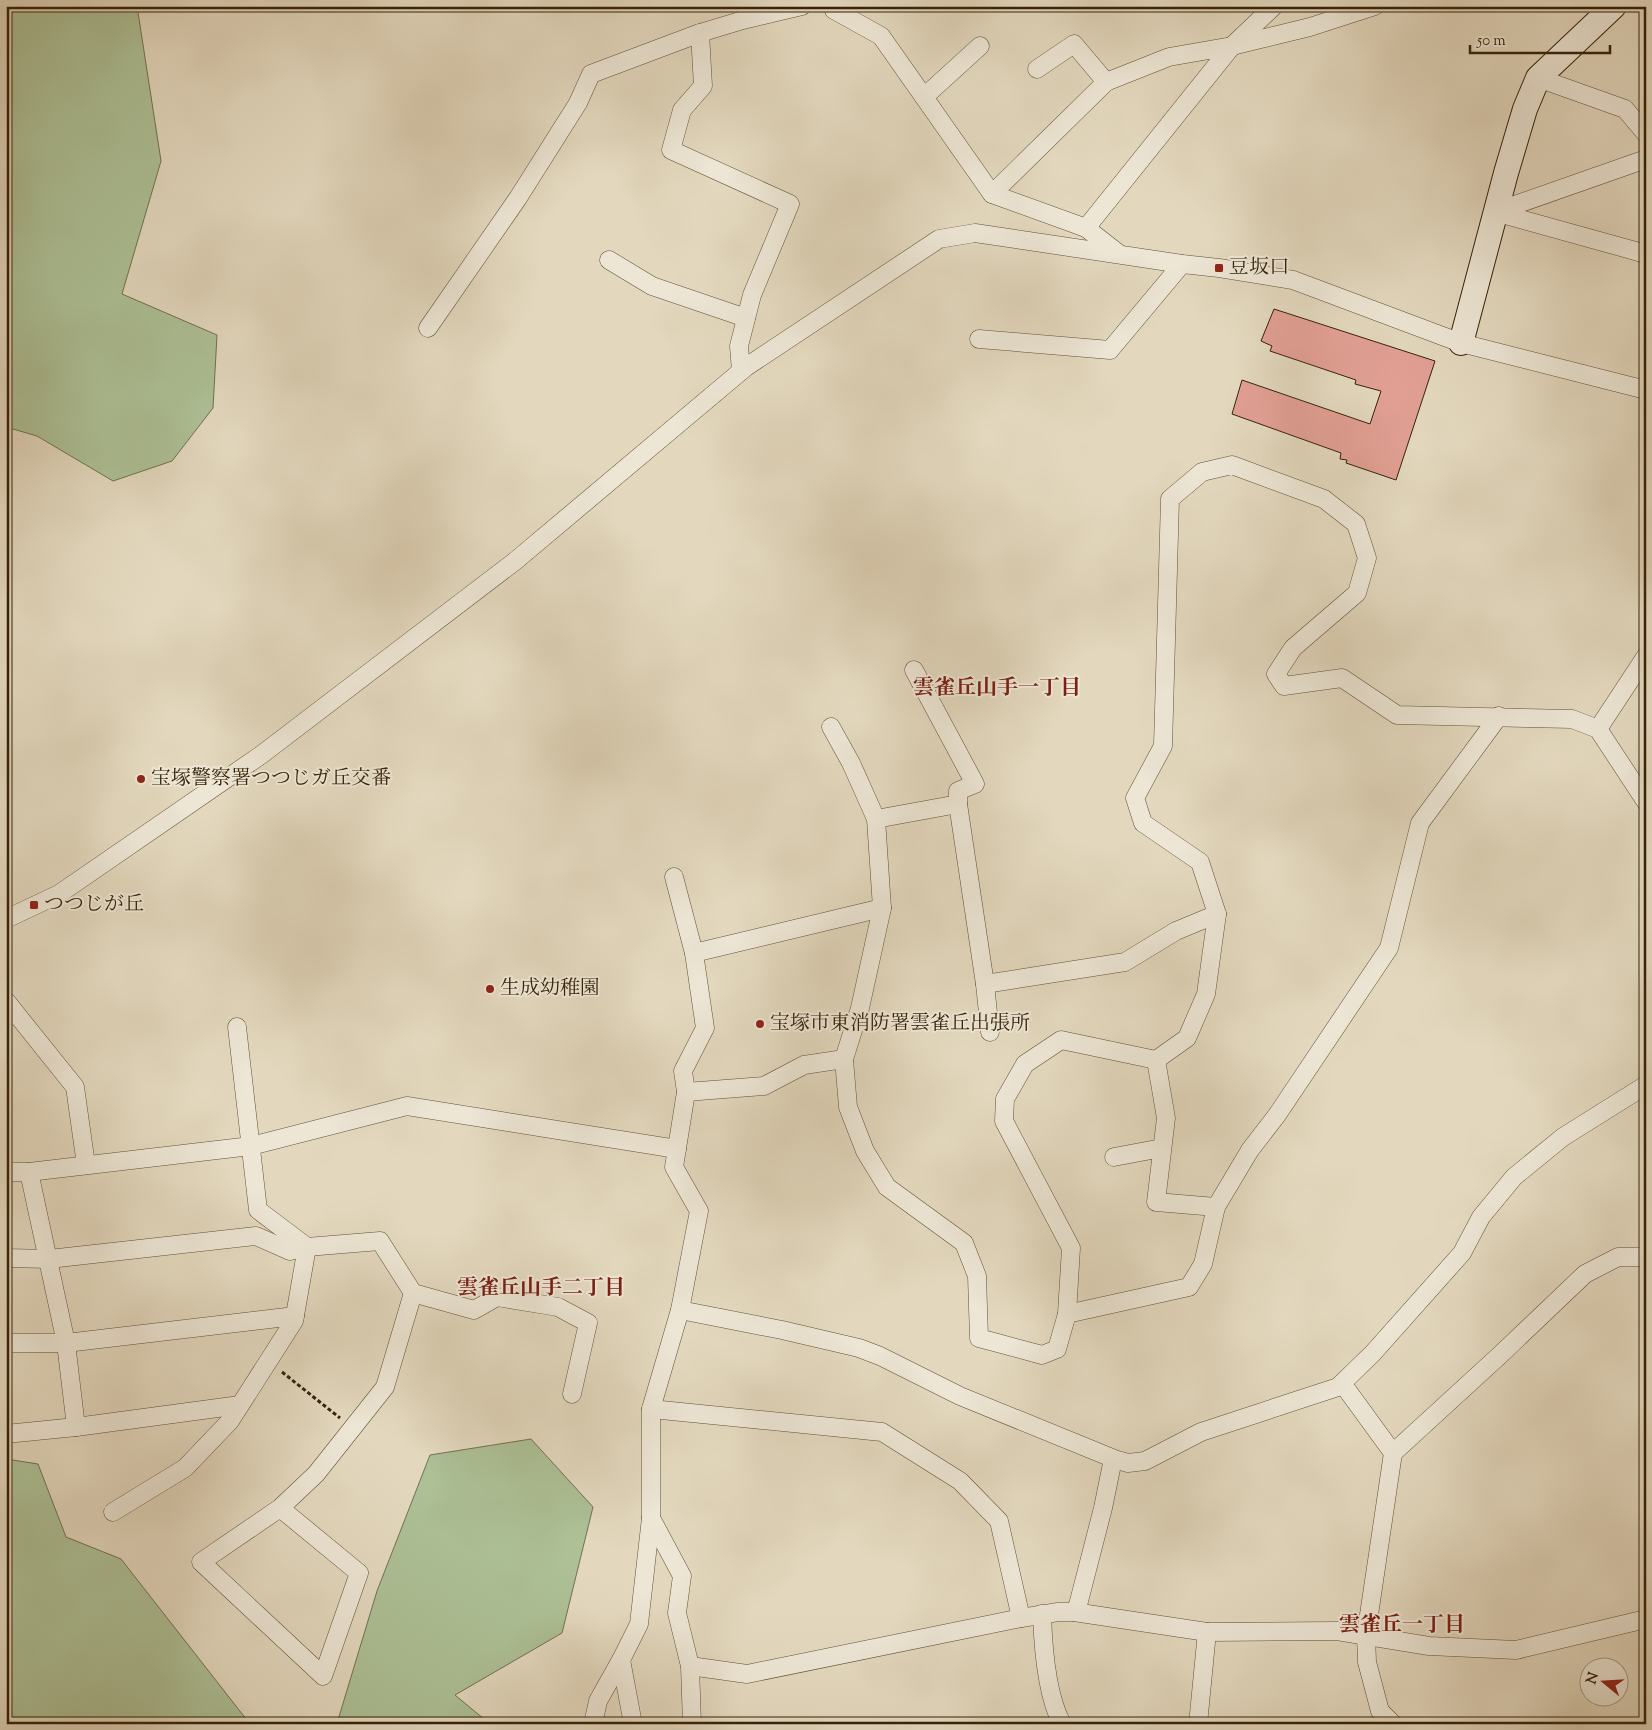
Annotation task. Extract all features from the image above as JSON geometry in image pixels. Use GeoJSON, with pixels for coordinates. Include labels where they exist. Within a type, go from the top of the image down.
{"type":"FeatureCollection","features":[{"type":"Feature","properties":{"kind":"street"},"geometry":{"type":"LineString","coordinates":[[428,328],[518,198],[578,103],[591,74],[700,33],[743,20],[802,6]]}},
{"type":"Feature","properties":{"kind":"street"},"geometry":{"type":"LineString","coordinates":[[1086,228],[1232,46],[1274,6]]}},
{"type":"Feature","properties":{"kind":"street"},"geometry":{"type":"LineString","coordinates":[[992,194],[1106,82],[1169,57],[1232,46],[1310,27],[1375,6]]}},
{"type":"Feature","properties":{"kind":"street"},"geometry":{"type":"LineString","coordinates":[[1461,343],[1495,212],[1525,109],[1538,78],[1614,6]]}},
{"type":"Feature","properties":{"kind":"street"},"geometry":{"type":"LineString","coordinates":[[832,7],[881,36],[992,194],[1086,228],[1119,254]]}},
{"type":"Feature","properties":{"kind":"street"},"geometry":{"type":"LineString","coordinates":[[700,33],[703,86],[682,110],[671,150],[790,204],[752,295],[739,346],[741,371]]}},
{"type":"Feature","properties":{"kind":"street"},"geometry":{"type":"LineString","coordinates":[[1037,69],[1074,44],[1106,82]]}},
{"type":"Feature","properties":{"kind":"street"},"geometry":{"type":"LineString","coordinates":[[924,97],[980,46]]}},
{"type":"Feature","properties":{"kind":"street"},"geometry":{"type":"LineString","coordinates":[[1538,78],[1625,109],[1646,134]]}},
{"type":"Feature","properties":{"kind":"street"},"geometry":{"type":"LineString","coordinates":[[1495,212],[1646,160]]}},
{"type":"Feature","properties":{"kind":"street"},"geometry":{"type":"LineString","coordinates":[[1495,212],[1646,254]]}},
{"type":"Feature","properties":{"kind":"street"},"geometry":{"type":"LineString","coordinates":[[6,919],[59,894],[261,755],[514,562],[741,371],[939,239],[975,234],[1293,280],[1461,343],[1646,390]]}},
{"type":"Feature","properties":{"kind":"street"},"geometry":{"type":"LineString","coordinates":[[608,260],[652,286],[746,318]]}},
{"type":"Feature","properties":{"kind":"street"},"geometry":{"type":"LineString","coordinates":[[979,339],[1110,350],[1182,264]]}},
{"type":"Feature","properties":{"kind":"street"},"geometry":{"type":"LineString","coordinates":[[831,727],[851,763],[876,819],[882,908],[860,1008],[844,1059],[848,1106],[865,1151],[887,1187],[964,1243],[978,1276],[979,1338],[1042,1355],[1057,1349],[1067,1314],[1071,1248],[1004,1121],[1005,1099],[1025,1064],[1061,1040],[1156,1060],[1187,1038],[1206,994],[1217,914],[1200,862],[1143,823],[1135,798],[1163,746],[1170,499],[1202,472],[1232,465],[1324,499],[1356,524],[1367,558],[1357,593],[1293,648],[1276,674],[1284,686],[1342,678],[1396,715],[1572,719],[1598,729],[1646,802]]}},
{"type":"Feature","properties":{"kind":"street"},"geometry":{"type":"LineString","coordinates":[[1598,729],[1646,656]]}},
{"type":"Feature","properties":{"kind":"street"},"geometry":{"type":"LineString","coordinates":[[914,670],[974,784],[958,791],[958,804],[985,984],[990,1032]]}},
{"type":"Feature","properties":{"kind":"street"},"geometry":{"type":"LineString","coordinates":[[1067,1314],[1189,1287],[1203,1264],[1216,1208],[1250,1150],[1277,1115],[1389,948],[1420,823],[1498,716]]}},
{"type":"Feature","properties":{"kind":"street"},"geometry":{"type":"LineString","coordinates":[[876,819],[958,804]]}},
{"type":"Feature","properties":{"kind":"street"},"geometry":{"type":"LineString","coordinates":[[593,1724],[598,1701],[621,1660],[638,1624],[651,1518],[651,1409],[680,1310],[699,1211],[674,1167],[686,1092],[683,1071],[705,1028],[694,953],[674,877]]}},
{"type":"Feature","properties":{"kind":"street"},"geometry":{"type":"LineString","coordinates":[[694,953],[882,908]]}},
{"type":"Feature","properties":{"kind":"street"},"geometry":{"type":"LineString","coordinates":[[985,984],[1124,962],[1176,931],[1217,914]]}},
{"type":"Feature","properties":{"kind":"street"},"geometry":{"type":"LineString","coordinates":[[6,1001],[75,1087],[86,1165]]}},
{"type":"Feature","properties":{"kind":"street"},"geometry":{"type":"LineString","coordinates":[[237,1027],[258,1210],[307,1247]]}},
{"type":"Feature","properties":{"kind":"street"},"geometry":{"type":"LineString","coordinates":[[686,1092],[764,1086],[804,1065],[844,1059]]}},
{"type":"Feature","properties":{"kind":"street"},"geometry":{"type":"LineString","coordinates":[[1156,1060],[1166,1118],[1156,1202],[1216,1208]]}},
{"type":"Feature","properties":{"kind":"street"},"geometry":{"type":"LineString","coordinates":[[680,1310],[782,1330],[859,1348],[880,1356],[960,1396],[1113,1459],[1128,1462],[1145,1461],[1201,1432],[1338,1387],[1373,1353],[1462,1253],[1481,1217],[1514,1177],[1563,1136],[1646,1086]]}},
{"type":"Feature","properties":{"kind":"street"},"geometry":{"type":"LineString","coordinates":[[6,1172],[29,1172],[251,1146],[407,1106],[677,1149]]}},
{"type":"Feature","properties":{"kind":"street"},"geometry":{"type":"LineString","coordinates":[[1114,1157],[1162,1148]]}},
{"type":"Feature","properties":{"kind":"street"},"geometry":{"type":"LineString","coordinates":[[29,1172],[66,1343],[76,1427]]}},
{"type":"Feature","properties":{"kind":"street"},"geometry":{"type":"LineString","coordinates":[[6,1258],[49,1259],[256,1236],[290,1250],[380,1241],[413,1293],[474,1310],[497,1297],[558,1307],[588,1323],[572,1394]]}},
{"type":"Feature","properties":{"kind":"street"},"geometry":{"type":"LineString","coordinates":[[113,1512],[185,1468],[230,1421],[294,1321],[307,1247]]}},
{"type":"Feature","properties":{"kind":"street"},"geometry":{"type":"LineString","coordinates":[[1393,1724],[1380,1711],[1367,1662],[1366,1635],[1393,1453],[1500,1355],[1584,1274],[1618,1257],[1646,1257]]}},
{"type":"Feature","properties":{"kind":"street"},"geometry":{"type":"LineString","coordinates":[[280,1508],[360,1574],[323,1676],[201,1562],[280,1508],[316,1474],[384,1387],[413,1293]]}},
{"type":"Feature","properties":{"kind":"street"},"geometry":{"type":"LineString","coordinates":[[6,1343],[66,1343],[295,1316]]}},
{"type":"Feature","properties":{"kind":"street"},"geometry":{"type":"LineString","coordinates":[[1342,1383],[1393,1453]]}},
{"type":"Feature","properties":{"kind":"street"},"geometry":{"type":"LineString","coordinates":[[6,1434],[76,1427],[240,1405]]}},
{"type":"Feature","properties":{"kind":"street"},"geometry":{"type":"LineString","coordinates":[[651,1409],[882,1432],[960,1481],[999,1521],[1022,1618]]}},
{"type":"Feature","properties":{"kind":"street"},"geometry":{"type":"LineString","coordinates":[[1074,1612],[1078,1605],[1101,1516],[1113,1459]]}},
{"type":"Feature","properties":{"kind":"street"},"geometry":{"type":"LineString","coordinates":[[651,1518],[682,1576],[678,1613],[690,1666],[692,1724]]}},
{"type":"Feature","properties":{"kind":"street"},"geometry":{"type":"LineString","coordinates":[[690,1666],[748,1674],[1058,1612],[1074,1612],[1207,1632],[1337,1631],[1428,1646],[1516,1650],[1646,1620]]}},
{"type":"Feature","properties":{"kind":"street"},"geometry":{"type":"LineString","coordinates":[[1041,1614],[1049,1681],[1058,1717],[1062,1724]]}},
{"type":"Feature","properties":{"kind":"street"},"geometry":{"type":"LineString","coordinates":[[1198,1724],[1207,1632]]}},
{"type":"Feature","properties":{"kind":"street"},"geometry":{"type":"LineString","coordinates":[[621,1660],[632,1724]]}},
{"type":"Feature","properties":{"kind":"path"},"geometry":{"type":"LineString","coordinates":[[268,1360],[352,1428]]}},
{"type":"Feature","properties":{"kind":"green space"},"geometry":{"type":"Polygon","coordinates":[[[6,6],[137,6],[161,161],[122,294],[217,335],[213,408],[172,461],[113,481],[37,436],[6,427],[6,6]]]}},
{"type":"Feature","properties":{"kind":"green space"},"geometry":{"type":"Polygon","coordinates":[[[531,1439],[593,1507],[562,1633],[455,1695],[490,1724],[335,1724],[338,1720],[377,1591],[430,1455],[531,1439]]]}},
{"type":"Feature","properties":{"kind":"green space"},"geometry":{"type":"Polygon","coordinates":[[[6,1459],[38,1464],[66,1537],[121,1559],[250,1724],[6,1724],[6,1459]]]}},
{"type":"Feature","properties":{"kind":"building"},"geometry":{"type":"Polygon","coordinates":[[[1274,309],[1435,361],[1396,480],[1346,463],[1347,460],[1340,459],[1341,453],[1232,414],[1242,380],[1370,424],[1381,391],[1355,384],[1356,380],[1270,351],[1272,346],[1261,341],[1274,309]]]}},
{"type":"Feature","properties":{"kind":"place","name":"豆坂口"},"geometry":{"type":"Point","coordinates":[1219,268]}},
{"type":"Feature","properties":{"kind":"place","name":"宝塚警察署つつじガ丘交番"},"geometry":{"type":"Point","coordinates":[141,779]}},
{"type":"Feature","properties":{"kind":"place","name":"つつじが丘"},"geometry":{"type":"Point","coordinates":[34,905]}},
{"type":"Feature","properties":{"kind":"place","name":"生成幼稚園"},"geometry":{"type":"Point","coordinates":[490,989]}},
{"type":"Feature","properties":{"kind":"place","name":"宝塚市東消防署雲雀丘出張所"},"geometry":{"type":"Point","coordinates":[760,1024]}},
{"type":"Feature","properties":{"kind":"district","name":"雲雀丘山手一丁目"},"geometry":{"type":"Point","coordinates":[997,689]}},
{"type":"Feature","properties":{"kind":"district","name":"雲雀丘山手二丁目"},"geometry":{"type":"Point","coordinates":[541,1289]}},
{"type":"Feature","properties":{"kind":"district","name":"雲雀丘一丁目"},"geometry":{"type":"Point","coordinates":[1402,1626]}}]}
